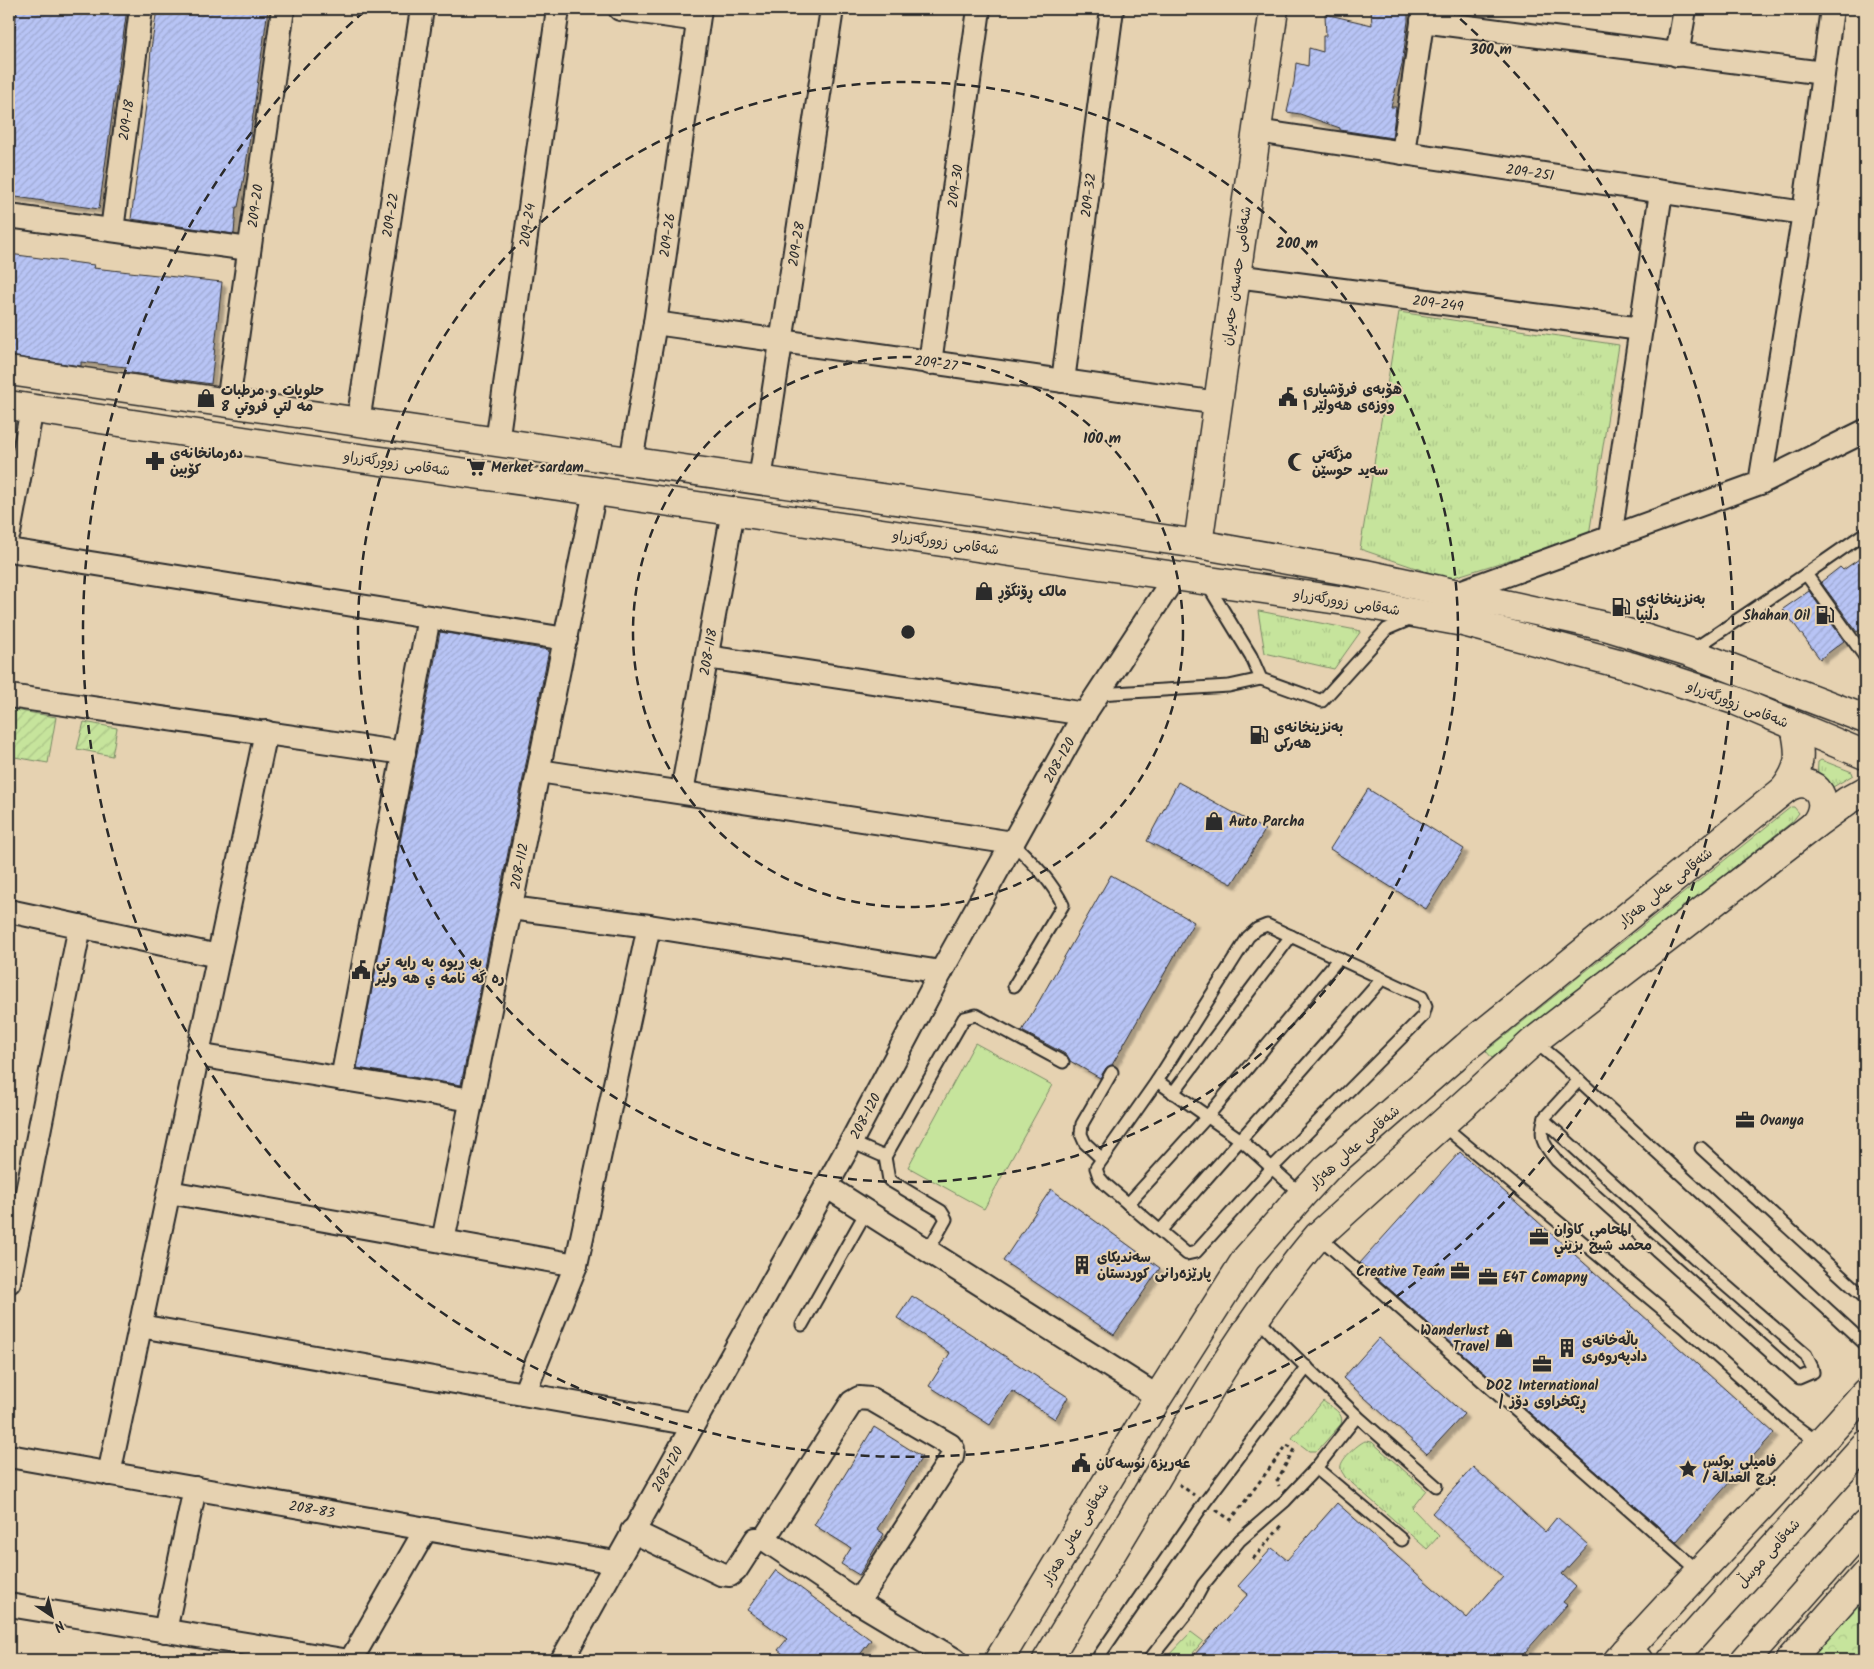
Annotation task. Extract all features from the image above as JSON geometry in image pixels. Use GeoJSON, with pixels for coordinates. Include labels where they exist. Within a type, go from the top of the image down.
{"type":"FeatureCollection","features":[{"type":"Feature","properties":{"kind":"main road","name":"شەقامی حەسەن حەیران"},"geometry":{"type":"LineString","coordinates":[[1198,544],[1274,9]]}},
{"type":"Feature","properties":{"kind":"main road","name":"شەقامی زوورگەزراو"},"geometry":{"type":"LineString","coordinates":[[9,371],[1198,544],[1364,574],[1605,626],[1690,652],[1865,719]]}},
{"type":"Feature","properties":{"kind":"main road","name":"شەقامی زوورگەزراو"},"geometry":{"type":"LineString","coordinates":[[21,407],[302,450],[1205,580],[1421,614],[1463,622],[1634,667],[1734,700],[1865,755]]}},
{"type":"Feature","properties":{"kind":"main road"},"geometry":{"type":"LineString","coordinates":[[302,450],[308,414]]}},
{"type":"Feature","properties":{"kind":"main road","name":"شەقامی عەلی هەژار"},"geometry":{"type":"LineString","coordinates":[[999,1660],[1158,1398],[1246,1259],[1328,1168],[1466,1047],[1784,790],[1794,777],[1798,762],[1799,746],[1795,726]]}},
{"type":"Feature","properties":{"kind":"main road"},"geometry":{"type":"LineString","coordinates":[[1784,790],[1797,783],[1812,786],[1818,791],[1822,797],[1823,812],[1814,825]]}},
{"type":"Feature","properties":{"kind":"main road"},"geometry":{"type":"LineString","coordinates":[[1047,1660],[1182,1433],[1256,1317],[1289,1270],[1318,1236],[1534,1041],[1814,825],[1847,801],[1865,792]]}},
{"type":"Feature","properties":{"kind":"main road"},"geometry":{"type":"LineString","coordinates":[[1627,1657],[1698,1571],[1820,1444],[1865,1393]]}},
{"type":"Feature","properties":{"kind":"main road","name":"شەقامی موسڵ"},"geometry":{"type":"LineString","coordinates":[[1672,1660],[1865,1445]]}},
{"type":"Feature","properties":{"kind":"main road"},"geometry":{"type":"LineString","coordinates":[[1745,1660],[1865,1525]]}},
{"type":"Feature","properties":{"kind":"main road"},"geometry":{"type":"LineString","coordinates":[[1790,1660],[1865,1574]]}},
{"type":"Feature","properties":{"kind":"street","name":"209-18"},"geometry":{"type":"LineString","coordinates":[[112,230],[141,9]]}},
{"type":"Feature","properties":{"kind":"street","name":"209-20"},"geometry":{"type":"LineString","coordinates":[[228,403],[282,9]]}},
{"type":"Feature","properties":{"kind":"street","name":"209-22"},"geometry":{"type":"LineString","coordinates":[[358,422],[422,9]]}},
{"type":"Feature","properties":{"kind":"street","name":"209-24"},"geometry":{"type":"LineString","coordinates":[[497,442],[558,9]]}},
{"type":"Feature","properties":{"kind":"street"},"geometry":{"type":"LineString","coordinates":[[620,9],[699,15]]}},
{"type":"Feature","properties":{"kind":"street","name":"209-28"},"geometry":{"type":"LineString","coordinates":[[760,480],[832,9]]}},
{"type":"Feature","properties":{"kind":"street","name":"209-30"},"geometry":{"type":"LineString","coordinates":[[930,362],[979,9]]}},
{"type":"Feature","properties":{"kind":"street","name":"209-32"},"geometry":{"type":"LineString","coordinates":[[1063,381],[1112,9]]}},
{"type":"Feature","properties":{"kind":"street"},"geometry":{"type":"LineString","coordinates":[[1677,55],[1685,9]]}},
{"type":"Feature","properties":{"kind":"street"},"geometry":{"type":"LineString","coordinates":[[1760,483],[1804,213],[1832,9]]}},
{"type":"Feature","properties":{"kind":"street","name":"209-26"},"geometry":{"type":"LineString","coordinates":[[631,461],[655,324],[699,15]]}},
{"type":"Feature","properties":{"kind":"street"},"geometry":{"type":"LineString","coordinates":[[1403,153],[1423,15],[1677,55],[1823,73]]}},
{"type":"Feature","properties":{"kind":"street","name":"209-251"},"geometry":{"type":"LineString","coordinates":[[1257,131],[1804,213]]}},
{"type":"Feature","properties":{"kind":"street"},"geometry":{"type":"LineString","coordinates":[[1610,538],[1661,192]]}},
{"type":"Feature","properties":{"kind":"street"},"geometry":{"type":"LineString","coordinates":[[9,216],[249,250]]}},
{"type":"Feature","properties":{"kind":"street","name":"209-249"},"geometry":{"type":"LineString","coordinates":[[1236,276],[1641,329]]}},
{"type":"Feature","properties":{"kind":"street","name":"209-27"},"geometry":{"type":"LineString","coordinates":[[655,324],[1218,403]]}},
{"type":"Feature","properties":{"kind":"street"},"geometry":{"type":"LineString","coordinates":[[9,533],[21,407]]}},
{"type":"Feature","properties":{"kind":"street"},"geometry":{"type":"LineString","coordinates":[[1457,593],[1760,483],[1865,431]]}},
{"type":"Feature","properties":{"kind":"street","name":"208-112"},"geometry":{"type":"LineString","coordinates":[[443,1241],[595,491]]}},
{"type":"Feature","properties":{"kind":"street","name":"208-118"},"geometry":{"type":"LineString","coordinates":[[682,792],[733,511]]}},
{"type":"Feature","properties":{"kind":"street"},"geometry":{"type":"LineString","coordinates":[[9,550],[566,639]]}},
{"type":"Feature","properties":{"kind":"street","name":"208-120"},"geometry":{"type":"LineString","coordinates":[[562,1660],[632,1531],[851,1142],[942,972],[1085,714],[1175,576]]}},
{"type":"Feature","properties":{"kind":"street"},"geometry":{"type":"LineString","coordinates":[[342,1079],[429,617]]}},
{"type":"Feature","properties":{"kind":"street"},"geometry":{"type":"LineString","coordinates":[[707,657],[1085,714]]}},
{"type":"Feature","properties":{"kind":"street"},"geometry":{"type":"LineString","coordinates":[[9,696],[404,753]]}},
{"type":"Feature","properties":{"kind":"street"},"geometry":{"type":"LineString","coordinates":[[109,1474],[266,732]]}},
{"type":"Feature","properties":{"kind":"street"},"geometry":{"type":"LineString","coordinates":[[539,771],[1013,843]]}},
{"type":"Feature","properties":{"kind":"street"},"geometry":{"type":"LineString","coordinates":[[511,908],[648,926],[942,972]]}},
{"type":"Feature","properties":{"kind":"street"},"geometry":{"type":"LineString","coordinates":[[9,911],[218,956]]}},
{"type":"Feature","properties":{"kind":"street"},"geometry":{"type":"LineString","coordinates":[[9,1282],[80,926]]}},
{"type":"Feature","properties":{"kind":"street"},"geometry":{"type":"LineString","coordinates":[[524,1394],[576,1265],[648,926]]}},
{"type":"Feature","properties":{"kind":"street"},"geometry":{"type":"LineString","coordinates":[[198,1055],[472,1100]]}},
{"type":"Feature","properties":{"kind":"street"},"geometry":{"type":"LineString","coordinates":[[826,1186],[1158,1398]]}},
{"type":"Feature","properties":{"kind":"street"},"geometry":{"type":"LineString","coordinates":[[169,1192],[576,1265]]}},
{"type":"Feature","properties":{"kind":"street"},"geometry":{"type":"LineString","coordinates":[[140,1326],[692,1424]]}},
{"type":"Feature","properties":{"kind":"street"},"geometry":{"type":"LineString","coordinates":[[764,1539],[852,1402],[859,1398],[871,1399],[950,1445],[953,1449],[952,1457],[858,1602]]}},
{"type":"Feature","properties":{"kind":"street","name":"208-83"},"geometry":{"type":"LineString","coordinates":[[9,1456],[616,1562]]}},
{"type":"Feature","properties":{"kind":"street"},"geometry":{"type":"LineString","coordinates":[[165,1631],[196,1488]]}},
{"type":"Feature","properties":{"kind":"street"},"geometry":{"type":"LineString","coordinates":[[351,1660],[426,1529]]}},
{"type":"Feature","properties":{"kind":"street"},"geometry":{"type":"LineString","coordinates":[[632,1531],[721,1574],[730,1574],[736,1570],[756,1539],[764,1539],[858,1602],[955,1660]]}},
{"type":"Feature","properties":{"kind":"street"},"geometry":{"type":"LineString","coordinates":[[9,1605],[344,1660]]}},
{"type":"Feature","properties":{"kind":"lane"},"geometry":{"type":"LineString","coordinates":[[1690,652],[1865,533]]}},
{"type":"Feature","properties":{"kind":"lane"},"geometry":{"type":"LineString","coordinates":[[1806,574],[1865,657]]}},
{"type":"Feature","properties":{"kind":"lane"},"geometry":{"type":"LineString","coordinates":[[1205,580],[1251,656],[1261,679]]}},
{"type":"Feature","properties":{"kind":"lane"},"geometry":{"type":"LineString","coordinates":[[1098,694],[1229,686],[1261,679],[1322,701],[1387,629],[1421,614]]}},
{"type":"Feature","properties":{"kind":"lane"},"geometry":{"type":"LineString","coordinates":[[1013,843],[1040,870],[1056,891],[1062,905],[1014,986]]}},
{"type":"Feature","properties":{"kind":"lane"},"geometry":{"type":"LineString","coordinates":[[1267,925],[1339,958],[1422,997],[1426,1006],[1423,1016],[1272,1168],[1196,1252],[1187,1254],[1105,1184],[1099,1177],[1096,1168],[1157,1081],[1248,937],[1257,929],[1267,925]]}},
{"type":"Feature","properties":{"kind":"lane"},"geometry":{"type":"LineString","coordinates":[[1173,1093],[1291,936]]}},
{"type":"Feature","properties":{"kind":"lane"},"geometry":{"type":"LineString","coordinates":[[1128,1204],[1207,1117],[1339,958]]}},
{"type":"Feature","properties":{"kind":"lane"},"geometry":{"type":"LineString","coordinates":[[1160,1231],[1382,979]]}},
{"type":"Feature","properties":{"kind":"lane"},"geometry":{"type":"LineString","coordinates":[[928,1251],[946,1219],[941,1211],[889,1180],[885,1157],[964,1018],[976,1015],[1063,1062]]}},
{"type":"Feature","properties":{"kind":"lane"},"geometry":{"type":"LineString","coordinates":[[1534,1041],[1579,1080],[1865,1344]]}},
{"type":"Feature","properties":{"kind":"lane"},"geometry":{"type":"LineString","coordinates":[[1102,1159],[1085,1143],[1081,1134],[1082,1124],[1112,1072]]}},
{"type":"Feature","properties":{"kind":"lane"},"geometry":{"type":"LineString","coordinates":[[1544,1120],[1710,1272],[1806,1355],[1813,1372],[1799,1378],[1557,1161],[1543,1142],[1542,1129],[1544,1120],[1579,1080]]}},
{"type":"Feature","properties":{"kind":"lane"},"geometry":{"type":"LineString","coordinates":[[1157,1081],[1241,1140],[1302,1195]]}},
{"type":"Feature","properties":{"kind":"lane"},"geometry":{"type":"LineString","coordinates":[[1441,1124],[1684,1327],[1790,1422],[1820,1444]]}},
{"type":"Feature","properties":{"kind":"lane"},"geometry":{"type":"LineString","coordinates":[[851,1142],[885,1157]]}},
{"type":"Feature","properties":{"kind":"lane"},"geometry":{"type":"LineString","coordinates":[[1702,1148],[1865,1298]]}},
{"type":"Feature","properties":{"kind":"lane"},"geometry":{"type":"LineString","coordinates":[[802,1325],[866,1212]]}},
{"type":"Feature","properties":{"kind":"lane"},"geometry":{"type":"LineString","coordinates":[[1318,1236],[1698,1571]]}},
{"type":"Feature","properties":{"kind":"lane"},"geometry":{"type":"LineString","coordinates":[[1256,1317],[1272,1335],[1357,1416],[1436,1486]]}},
{"type":"Feature","properties":{"kind":"lane"},"geometry":{"type":"LineString","coordinates":[[1099,1656],[1205,1502],[1307,1367]]}},
{"type":"Feature","properties":{"kind":"lane"},"geometry":{"type":"LineString","coordinates":[[1149,1660],[1190,1609],[1204,1586],[1240,1540],[1285,1501],[1316,1468],[1357,1416]]}},
{"type":"Feature","properties":{"kind":"lane"},"geometry":{"type":"LineString","coordinates":[[1316,1468],[1402,1540]]}},
{"type":"Feature","properties":{"kind":"path"},"geometry":{"type":"LineString","coordinates":[[1174,1481],[1231,1520],[1287,1445],[1294,1449],[1277,1481],[1285,1501],[1284,1522],[1254,1559]]}},
{"type":"Feature","properties":{"kind":"green space"},"geometry":{"type":"Polygon","coordinates":[[[1399,312],[1619,345],[1589,535],[1448,579],[1360,549],[1399,312]]]}},
{"type":"Feature","properties":{"kind":"green space"},"geometry":{"type":"Polygon","coordinates":[[[1258,611],[1361,631],[1334,669],[1265,653],[1258,611]]]}},
{"type":"Feature","properties":{"kind":"green space"},"geometry":{"type":"Polygon","coordinates":[[[9,709],[56,717],[48,763],[9,756],[9,709]]]}},
{"type":"Feature","properties":{"kind":"green space"},"geometry":{"type":"Polygon","coordinates":[[[84,722],[117,728],[112,756],[77,749],[84,722]]]}},
{"type":"Feature","properties":{"kind":"green space"},"geometry":{"type":"Polygon","coordinates":[[[1821,760],[1852,772],[1853,775],[1828,790],[1817,781],[1818,762],[1821,760]]]}},
{"type":"Feature","properties":{"kind":"green space"},"geometry":{"type":"Polygon","coordinates":[[[1791,807],[1794,807],[1799,813],[1792,822],[1492,1058],[1486,1051],[1791,807]]]}},
{"type":"Feature","properties":{"kind":"green space"},"geometry":{"type":"Polygon","coordinates":[[[975,1043],[1052,1085],[984,1209],[908,1167],[975,1043]]]}},
{"type":"Feature","properties":{"kind":"green space"},"geometry":{"type":"Polygon","coordinates":[[[1323,1401],[1339,1413],[1342,1420],[1341,1424],[1317,1451],[1309,1451],[1292,1438],[1323,1401]]]}},
{"type":"Feature","properties":{"kind":"green space"},"geometry":{"type":"Polygon","coordinates":[[[1365,1441],[1372,1442],[1426,1490],[1412,1508],[1439,1536],[1427,1549],[1345,1477],[1342,1472],[1341,1466],[1345,1457],[1365,1441]]]}},
{"type":"Feature","properties":{"kind":"green space"},"geometry":{"type":"Polygon","coordinates":[[[1865,1593],[1865,1660],[1806,1660],[1865,1593]]]}},
{"type":"Feature","properties":{"kind":"green space"},"geometry":{"type":"Polygon","coordinates":[[[1191,1632],[1203,1641],[1189,1660],[1164,1660],[1191,1632]]]}},
{"type":"Feature","properties":{"kind":"building"},"geometry":{"type":"Polygon","coordinates":[[[17,9],[127,9],[99,209],[9,196],[9,75],[17,9]]]}},
{"type":"Feature","properties":{"kind":"building"},"geometry":{"type":"Polygon","coordinates":[[[157,9],[268,9],[245,172],[238,207],[236,207],[234,234],[131,219],[157,9]]]}},
{"type":"Feature","properties":{"kind":"building"},"geometry":{"type":"Polygon","coordinates":[[[1371,9],[1408,9],[1402,65],[1391,107],[1396,107],[1392,138],[1340,130],[1340,128],[1300,114],[1287,112],[1296,63],[1308,66],[1309,48],[1323,52],[1323,36],[1326,36],[1325,14],[1372,25],[1371,9]]]}},
{"type":"Feature","properties":{"kind":"building"},"geometry":{"type":"Polygon","coordinates":[[[9,254],[94,265],[93,268],[222,282],[211,384],[125,372],[126,367],[81,362],[81,366],[9,356],[9,254]]]}},
{"type":"Feature","properties":{"kind":"building"},"geometry":{"type":"Polygon","coordinates":[[[1865,555],[1865,626],[1857,632],[1821,582],[1840,567],[1843,570],[1865,555]]]}},
{"type":"Feature","properties":{"kind":"building"},"geometry":{"type":"Polygon","coordinates":[[[1809,591],[1844,641],[1820,659],[1783,609],[1809,591]]]}},
{"type":"Feature","properties":{"kind":"building"},"geometry":{"type":"Polygon","coordinates":[[[440,632],[549,650],[461,1085],[357,1068],[440,632]]]}},
{"type":"Feature","properties":{"kind":"building"},"geometry":{"type":"Polygon","coordinates":[[[1178,782],[1265,830],[1232,884],[1147,841],[1178,782]]]}},
{"type":"Feature","properties":{"kind":"building"},"geometry":{"type":"Polygon","coordinates":[[[1368,789],[1464,849],[1426,909],[1330,849],[1368,789]]]}},
{"type":"Feature","properties":{"kind":"building"},"geometry":{"type":"Polygon","coordinates":[[[1111,875],[1194,922],[1112,1065],[1106,1068],[1100,1078],[1070,1061],[1067,1055],[1022,1031],[1111,875]]]}},
{"type":"Feature","properties":{"kind":"building","name":"باڵەخانەی دادپەروەری"},"geometry":{"type":"Polygon","coordinates":[[[1460,1152],[1774,1433],[1676,1542],[1360,1263],[1460,1152]]]}},
{"type":"Feature","properties":{"kind":"building","name":"سەندیکای پارێزەرانی کوردستان"},"geometry":{"type":"Polygon","coordinates":[[[1051,1189],[1160,1268],[1114,1335],[1003,1261],[1051,1189]]]}},
{"type":"Feature","properties":{"kind":"building"},"geometry":{"type":"Polygon","coordinates":[[[912,1296],[1068,1397],[1055,1419],[1012,1391],[990,1425],[929,1386],[950,1353],[897,1318],[912,1296]]]}},
{"type":"Feature","properties":{"kind":"building"},"geometry":{"type":"Polygon","coordinates":[[[1379,1338],[1464,1414],[1427,1454],[1343,1378],[1379,1338]]]}},
{"type":"Feature","properties":{"kind":"building"},"geometry":{"type":"Polygon","coordinates":[[[874,1427],[922,1457],[877,1529],[884,1534],[859,1575],[841,1564],[851,1548],[814,1525],[874,1427]]]}},
{"type":"Feature","properties":{"kind":"building"},"geometry":{"type":"Polygon","coordinates":[[[1473,1467],[1545,1532],[1557,1517],[1588,1545],[1562,1574],[1576,1587],[1563,1602],[1567,1605],[1518,1660],[1202,1660],[1195,1654],[1248,1594],[1238,1586],[1272,1548],[1287,1560],[1337,1503],[1467,1618],[1503,1577],[1432,1513],[1473,1467]]]}},
{"type":"Feature","properties":{"kind":"building"},"geometry":{"type":"Polygon","coordinates":[[[776,1570],[871,1640],[856,1660],[791,1660],[778,1650],[787,1639],[747,1610],[776,1570]]]}},
{"type":"Feature","properties":{"kind":"place","name":"هۆبەی فرۆشیاری ووزەی هەولێر ١"},"geometry":{"type":"Point","coordinates":[1288,397]}},
{"type":"Feature","properties":{"kind":"place","name":"حلويات و مرطبات مه لتي فروتي 8"},"geometry":{"type":"Point","coordinates":[206,398]}},
{"type":"Feature","properties":{"kind":"place","name":"دەرمانخانەی کۆبین"},"geometry":{"type":"Point","coordinates":[155,461]}},
{"type":"Feature","properties":{"kind":"place","name":"مزگەتی سەید حوسێن"},"geometry":{"type":"Point","coordinates":[1297,462]}},
{"type":"Feature","properties":{"kind":"place","name":"Merket sardam"},"geometry":{"type":"Point","coordinates":[476,467]}},
{"type":"Feature","properties":{"kind":"place","name":"مالک ڕۆنگۆڕ"},"geometry":{"type":"Point","coordinates":[984,591]}},
{"type":"Feature","properties":{"kind":"place","name":"بەنزینخانەی دڵنیا"},"geometry":{"type":"Point","coordinates":[1621,607]}},
{"type":"Feature","properties":{"kind":"place","name":"Shahan Oil"},"geometry":{"type":"Point","coordinates":[1825,615]}},
{"type":"Feature","properties":{"kind":"place","name":"بەنزینخانەی هەرکی"},"geometry":{"type":"Point","coordinates":[1259,735]}},
{"type":"Feature","properties":{"kind":"place","name":"Auto Parcha"},"geometry":{"type":"Point","coordinates":[1214,821]}},
{"type":"Feature","properties":{"kind":"place","name":"به ريوه به رايه تي ره گه نامه ي هه ولير"},"geometry":{"type":"Point","coordinates":[361,970]}},
{"type":"Feature","properties":{"kind":"place","name":"Ovanya"},"geometry":{"type":"Point","coordinates":[1745,1120]}},
{"type":"Feature","properties":{"kind":"place","name":"المحامي كاوان محمد شيخ بزيني"},"geometry":{"type":"Point","coordinates":[1539,1237]}},
{"type":"Feature","properties":{"kind":"place","name":"سەندیکای پارێزەرانی کوردستان"},"geometry":{"type":"Point","coordinates":[1082,1265]}},
{"type":"Feature","properties":{"kind":"place","name":"Creative Team"},"geometry":{"type":"Point","coordinates":[1460,1271]}},
{"type":"Feature","properties":{"kind":"place","name":"E4T Comapny"},"geometry":{"type":"Point","coordinates":[1488,1277]}},
{"type":"Feature","properties":{"kind":"place","name":"Wanderlust Travel"},"geometry":{"type":"Point","coordinates":[1504,1338]}},
{"type":"Feature","properties":{"kind":"place","name":"باڵەخانەی دادپەروەری"},"geometry":{"type":"Point","coordinates":[1567,1348]}},
{"type":"Feature","properties":{"kind":"place","name":"DOZ International | ڕێکخراوی دۆز"},"geometry":{"type":"Point","coordinates":[1542,1364]}},
{"type":"Feature","properties":{"kind":"place","name":"عەریزە نوسەکان"},"geometry":{"type":"Point","coordinates":[1081,1463]}},
{"type":"Feature","properties":{"kind":"place","name":"فاميلي بوكس / برج العدالة"},"geometry":{"type":"Point","coordinates":[1688,1469]}}]}
